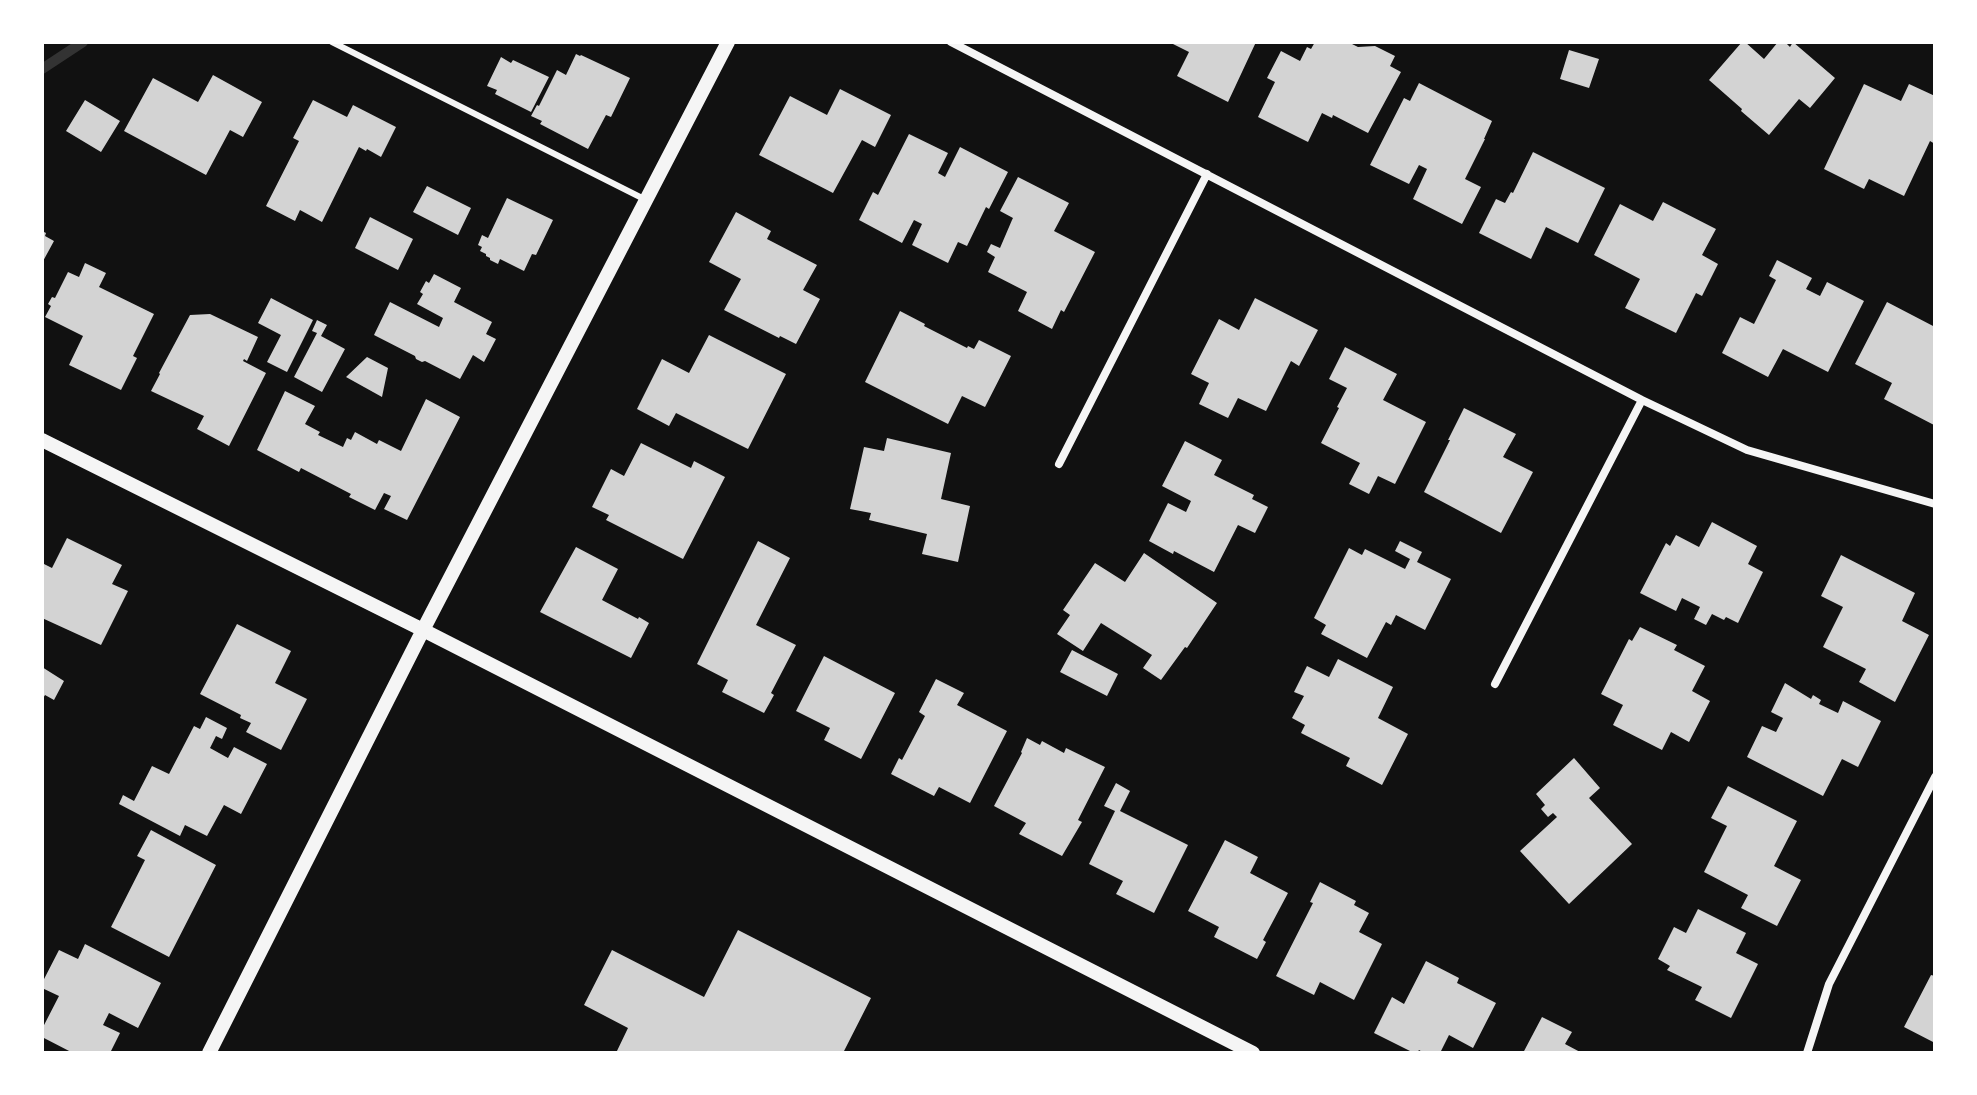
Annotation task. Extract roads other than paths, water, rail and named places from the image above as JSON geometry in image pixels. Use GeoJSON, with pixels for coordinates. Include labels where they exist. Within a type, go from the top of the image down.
{"type":"FeatureCollection","features":[{"type":"Feature","properties":{"kind":"street"},"geometry":{"type":"LineString","coordinates":[[209,1053],[423,630],[728,42]]}},
{"type":"Feature","properties":{"kind":"street"},"geometry":{"type":"LineString","coordinates":[[951,42],[1642,400],[1747,450],[1935,504]]}},
{"type":"Feature","properties":{"kind":"street"},"geometry":{"type":"LineString","coordinates":[[1059,464],[1207,174]]}},
{"type":"Feature","properties":{"kind":"street"},"geometry":{"type":"LineString","coordinates":[[1495,684],[1642,400]]}},
{"type":"Feature","properties":{"kind":"street"},"geometry":{"type":"LineString","coordinates":[[42,440],[423,630],[1253,1053]]}},
{"type":"Feature","properties":{"kind":"street"},"geometry":{"type":"LineString","coordinates":[[1807,1053],[1829,984],[1935,777]]}},
{"type":"Feature","properties":{"kind":"lane"},"geometry":{"type":"LineString","coordinates":[[332,42],[646,200]]}},
{"type":"Feature","properties":{"kind":"waterway"},"geometry":{"type":"LineString","coordinates":[[42,69],[83,42]]}}]}
